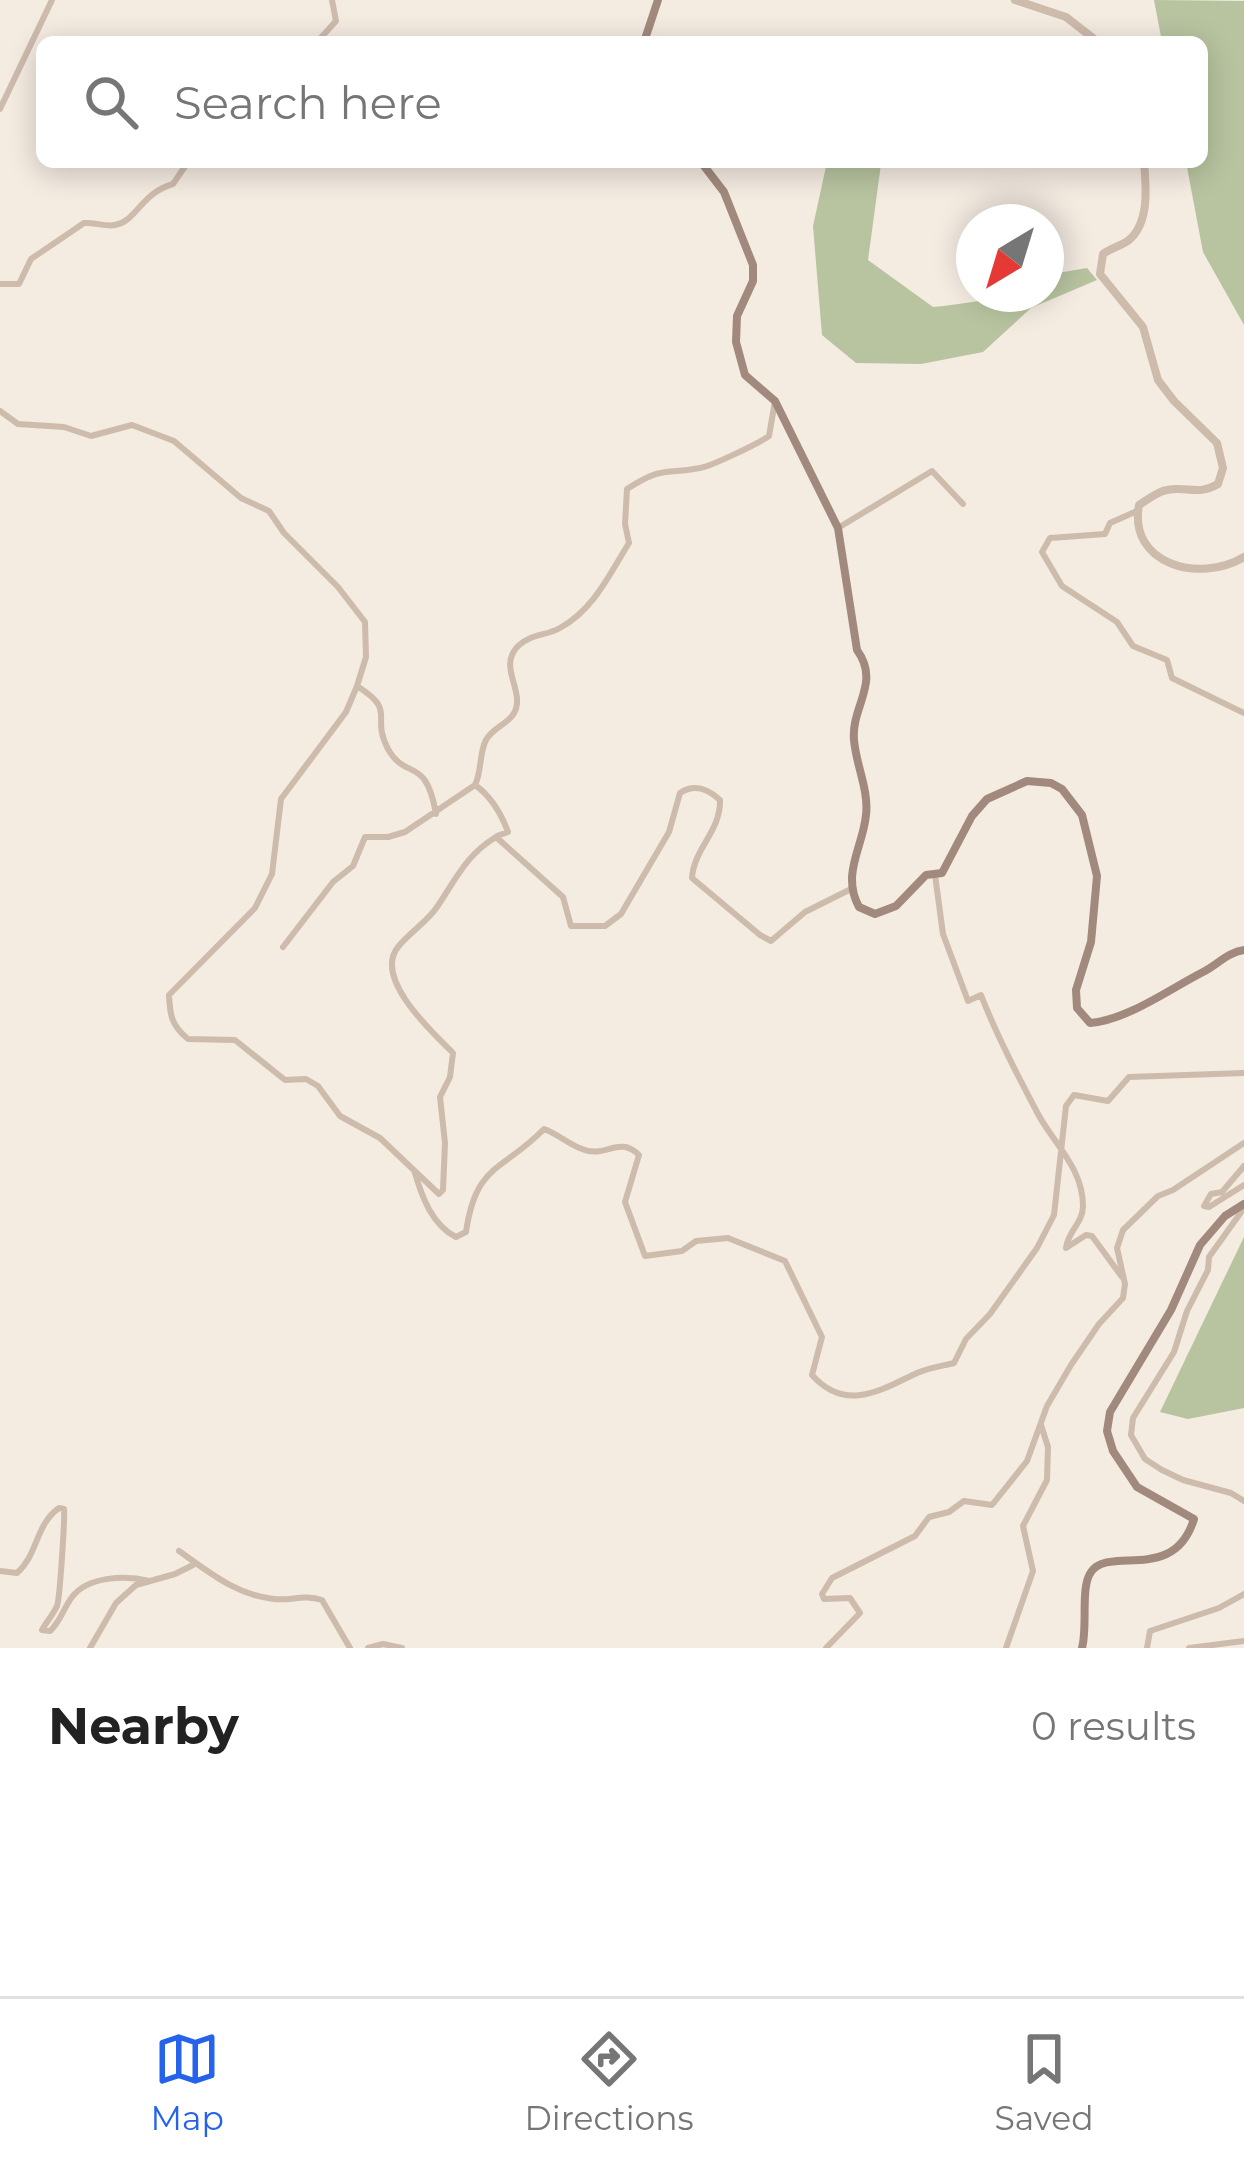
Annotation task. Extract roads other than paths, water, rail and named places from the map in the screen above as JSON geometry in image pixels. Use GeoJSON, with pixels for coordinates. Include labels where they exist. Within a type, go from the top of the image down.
{"type":"FeatureCollection","features":[{"type":"Feature","properties":{"kind":"main road"},"geometry":{"type":"LineString","coordinates":[[646,36],[658,0]]}},
{"type":"Feature","properties":{"kind":"main road"},"geometry":{"type":"LineString","coordinates":[[706,168],[724,192],[753,266],[753,281],[737,316],[736,342],[745,375],[775,401],[838,528],[856,650],[864,660],[869,682],[854,738],[867,812],[856,847],[851,889],[862,911],[875,914],[896,906],[926,875],[942,873],[972,816],[987,799],[1027,781],[1051,783],[1062,789],[1082,815],[1097,877],[1091,942],[1076,990],[1081,1016],[1090,1023],[1130,1014],[1178,982],[1202,973],[1235,950],[1244,950]]}},
{"type":"Feature","properties":{"kind":"main road"},"geometry":{"type":"LineString","coordinates":[[1082,1648],[1085,1584],[1091,1570],[1103,1562],[1152,1560],[1173,1550],[1191,1528],[1194,1519],[1137,1487],[1112,1451],[1107,1431],[1110,1412],[1171,1310],[1200,1245],[1225,1216],[1244,1206]]}},
{"type":"Feature","properties":{"kind":"street"},"geometry":{"type":"LineString","coordinates":[[0,110],[52,0]]}},
{"type":"Feature","properties":{"kind":"street"},"geometry":{"type":"LineString","coordinates":[[322,36],[336,21],[332,0]]}},
{"type":"Feature","properties":{"kind":"street"},"geometry":{"type":"LineString","coordinates":[[1016,0],[1066,17],[1090,36]]}},
{"type":"Feature","properties":{"kind":"street"},"geometry":{"type":"LineString","coordinates":[[0,284],[19,284],[31,259],[84,223],[111,227],[131,219],[139,203],[155,189],[173,184],[184,168]]}},
{"type":"Feature","properties":{"kind":"street"},"geometry":{"type":"LineString","coordinates":[[1145,168],[1147,190],[1138,229],[1123,244],[1102,254],[1100,274],[1144,326],[1158,380],[1190,419],[1210,434],[1223,468],[1218,484],[1209,489],[1196,493],[1165,490],[1139,505],[1138,524],[1146,540],[1174,567],[1216,569],[1244,557]]}},
{"type":"Feature","properties":{"kind":"street"},"geometry":{"type":"LineString","coordinates":[[283,947],[333,882],[353,866],[365,837],[405,832],[475,785],[486,739],[512,716],[517,698],[510,681],[510,661],[516,647],[533,635],[555,631],[586,610],[629,543],[627,489],[659,470],[698,469],[759,442],[769,436],[775,401]]}},
{"type":"Feature","properties":{"kind":"street"},"geometry":{"type":"LineString","coordinates":[[0,411],[18,424],[64,427],[91,436],[131,425],[174,440],[241,498],[269,511],[365,622],[366,657],[357,686],[346,712],[281,799],[272,874],[255,908],[169,995],[170,1011],[172,1022],[188,1039],[235,1040],[285,1080],[306,1079],[318,1086],[340,1116],[380,1138],[439,1194],[445,1143],[440,1097],[450,1077],[453,1053],[423,1024],[396,985],[390,966],[395,950],[427,921],[466,859],[508,832],[487,793],[475,785]]}},
{"type":"Feature","properties":{"kind":"street"},"geometry":{"type":"LineString","coordinates":[[838,528],[932,471],[963,504]]}},
{"type":"Feature","properties":{"kind":"street"},"geometry":{"type":"LineString","coordinates":[[1137,511],[1110,523],[1105,534],[1049,538],[1042,552],[1062,586],[1117,622],[1133,646],[1166,660],[1172,678],[1244,713]]}},
{"type":"Feature","properties":{"kind":"street"},"geometry":{"type":"LineString","coordinates":[[357,686],[378,700],[386,746],[398,762],[422,773],[436,814]]}},
{"type":"Feature","properties":{"kind":"street"},"geometry":{"type":"LineString","coordinates":[[496,837],[563,896],[572,926],[604,926],[621,914],[669,832],[680,793],[689,788],[709,790],[720,800],[713,833],[693,862],[692,878],[760,935],[772,941],[806,912],[851,889]]}},
{"type":"Feature","properties":{"kind":"street"},"geometry":{"type":"LineString","coordinates":[[934,875],[943,934],[968,1000],[981,995],[1040,1119],[1064,1149],[1082,1193],[1082,1219],[1067,1238],[1066,1248],[1086,1234],[1092,1236],[1124,1280]]}},
{"type":"Feature","properties":{"kind":"street"},"geometry":{"type":"LineString","coordinates":[[414,1169],[428,1209],[456,1237],[466,1232],[474,1191],[488,1171],[525,1148],[544,1129],[584,1151],[604,1151],[621,1144],[631,1147],[639,1155],[626,1202],[644,1256],[682,1251],[696,1241],[728,1238],[785,1261],[822,1336],[812,1375],[824,1388],[871,1396],[920,1371],[954,1363],[965,1339],[991,1314],[1054,1215],[1066,1106],[1074,1095],[1108,1101],[1130,1077],[1244,1073]]}},
{"type":"Feature","properties":{"kind":"street"},"geometry":{"type":"LineString","coordinates":[[826,1648],[860,1613],[850,1598],[824,1599],[822,1594],[832,1578],[915,1536],[929,1517],[964,1502],[992,1504],[1027,1461],[1040,1423],[1071,1365],[1123,1298],[1117,1248],[1123,1230],[1158,1196],[1244,1143]]}},
{"type":"Feature","properties":{"kind":"street"},"geometry":{"type":"LineString","coordinates":[[1244,1166],[1204,1206],[1244,1186]]}},
{"type":"Feature","properties":{"kind":"street"},"geometry":{"type":"LineString","coordinates":[[1244,1206],[1209,1257],[1174,1352],[1133,1418],[1131,1435],[1145,1459],[1162,1470],[1232,1493],[1244,1502]]}},
{"type":"Feature","properties":{"kind":"street"},"geometry":{"type":"LineString","coordinates":[[1006,1648],[1033,1571],[1023,1526],[1047,1480],[1048,1448],[1040,1423]]}},
{"type":"Feature","properties":{"kind":"street"},"geometry":{"type":"LineString","coordinates":[[0,1570],[17,1573],[27,1564],[42,1524],[58,1508],[64,1509],[66,1518],[60,1544],[61,1591],[56,1610],[42,1630],[56,1626],[79,1590],[105,1579],[149,1581]]}},
{"type":"Feature","properties":{"kind":"street"},"geometry":{"type":"LineString","coordinates":[[179,1551],[229,1586],[267,1599],[298,1595],[322,1600],[350,1648]]}},
{"type":"Feature","properties":{"kind":"street"},"geometry":{"type":"LineString","coordinates":[[90,1648],[116,1603],[136,1585],[196,1565]]}},
{"type":"Feature","properties":{"kind":"street"},"geometry":{"type":"LineString","coordinates":[[1147,1648],[1150,1630],[1244,1594]]}},
{"type":"Feature","properties":{"kind":"street"},"geometry":{"type":"LineString","coordinates":[[1189,1648],[1244,1641]]}},
{"type":"Feature","properties":{"kind":"street"},"geometry":{"type":"LineString","coordinates":[[368,1648],[383,1644],[402,1648]]}}]}
